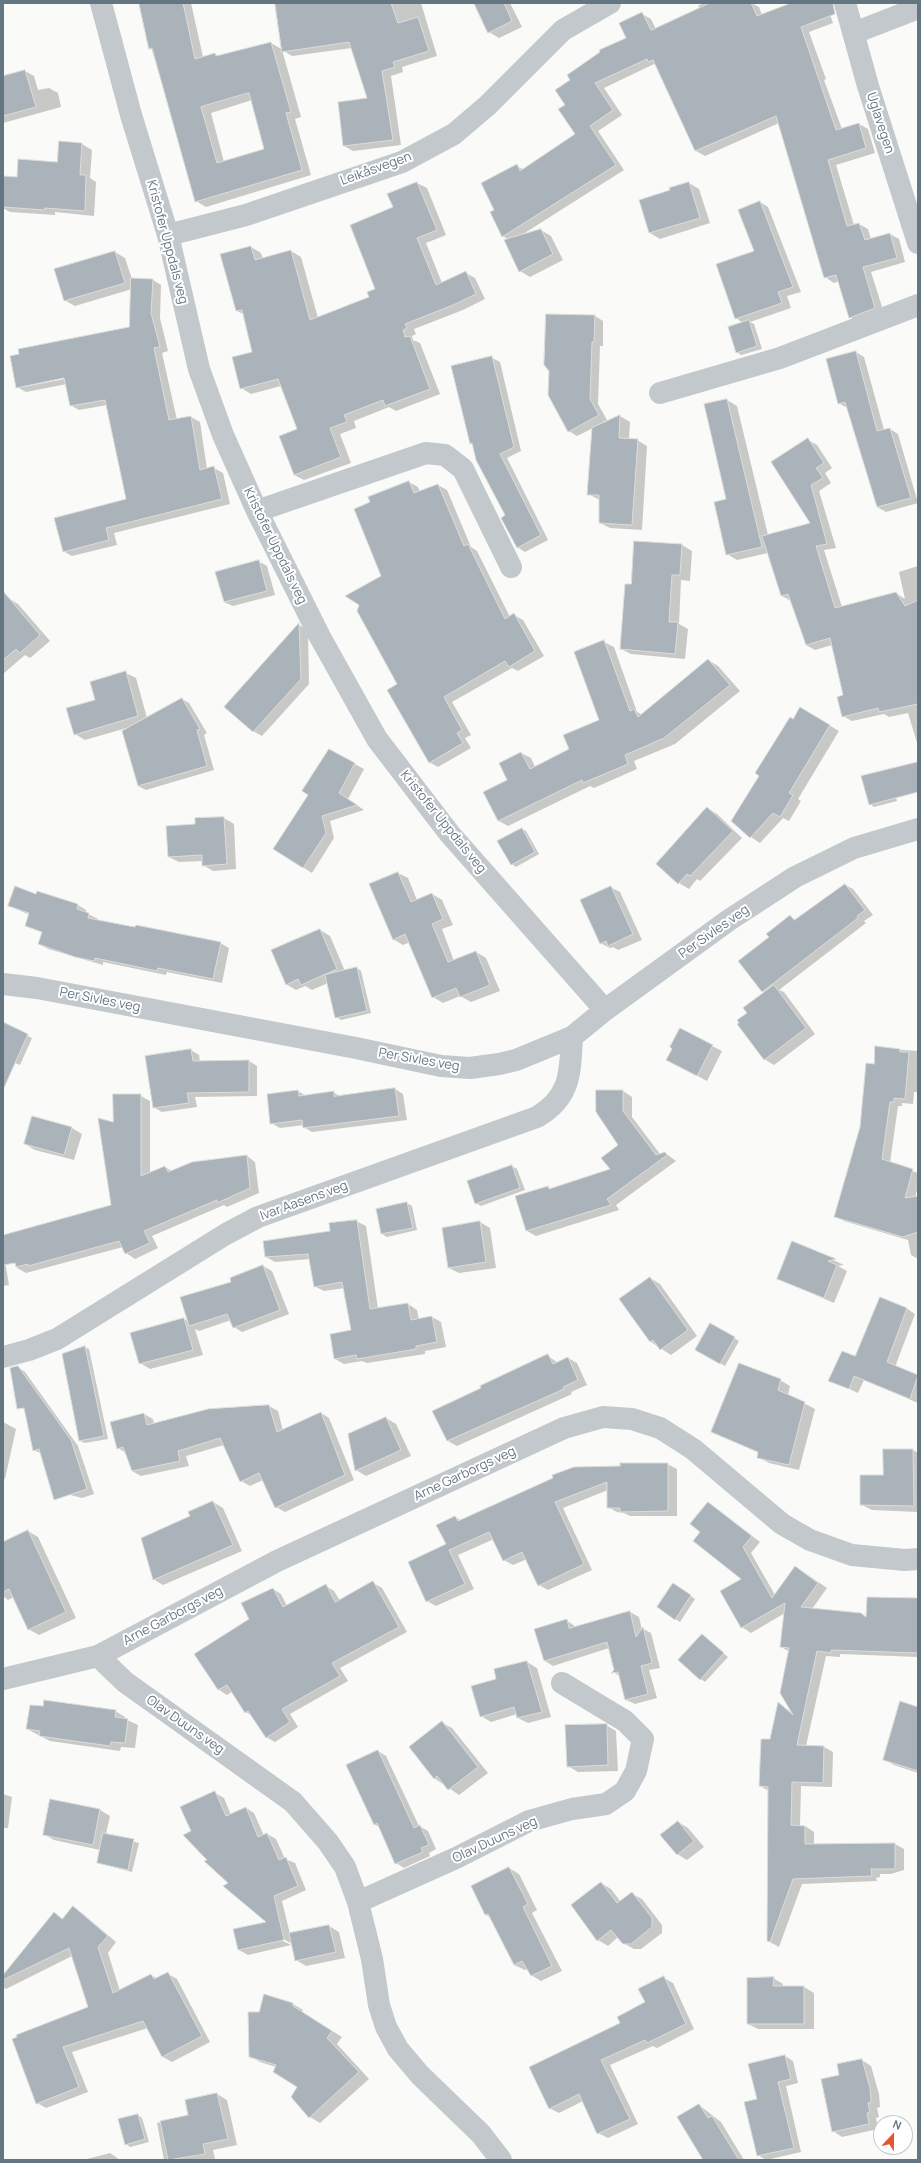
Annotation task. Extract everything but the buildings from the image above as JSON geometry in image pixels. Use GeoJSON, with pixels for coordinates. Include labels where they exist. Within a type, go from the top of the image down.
{"type":"FeatureCollection","features":[{"type":"Feature","properties":{"kind":"street","name":"Kristofer Uppdals veg"},"geometry":{"type":"LineString","coordinates":[[101,3],[130,115],[168,235],[199,369],[223,435],[257,511],[320,637],[377,739],[449,833],[605,1010]]}},
{"type":"Feature","properties":{"kind":"street","name":"Leikåsvegen"},"geometry":{"type":"LineString","coordinates":[[168,235],[246,215],[402,162],[416,155],[454,134],[488,105],[563,30],[610,3]]}},
{"type":"Feature","properties":{"kind":"street","name":"Uglavegen"},"geometry":{"type":"LineString","coordinates":[[845,3],[918,243]]}},
{"type":"Feature","properties":{"kind":"street"},"geometry":{"type":"LineString","coordinates":[[854,33],[918,8]]}},
{"type":"Feature","properties":{"kind":"street"},"geometry":{"type":"LineString","coordinates":[[660,393],[780,358],[918,305]]}},
{"type":"Feature","properties":{"kind":"street"},"geometry":{"type":"LineString","coordinates":[[257,511],[426,453],[445,455],[463,469],[511,567]]}},
{"type":"Feature","properties":{"kind":"street","name":"Per Sivles veg"},"geometry":{"type":"LineString","coordinates":[[3,984],[37,988],[453,1067],[478,1067],[510,1061],[572,1037],[605,1010],[729,920],[795,877],[854,848],[918,828]]}},
{"type":"Feature","properties":{"kind":"street","name":"Ivar Aasens veg"},"geometry":{"type":"LineString","coordinates":[[3,1356],[30,1350],[57,1339],[226,1234],[258,1217],[536,1117],[554,1105],[562,1096],[568,1084],[572,1037]]}},
{"type":"Feature","properties":{"kind":"street","name":"Arne Garborgs veg"},"geometry":{"type":"LineString","coordinates":[[3,1679],[98,1656],[277,1561],[564,1428],[603,1417],[632,1419],[660,1428],[693,1449],[782,1524],[810,1540],[852,1555],[905,1560],[918,1559]]}},
{"type":"Feature","properties":{"kind":"street","name":"Olav Duuns veg"},"geometry":{"type":"LineString","coordinates":[[98,1656],[125,1682],[293,1802],[328,1842],[345,1867],[358,1902],[372,1959],[379,2005],[389,2033],[398,2049],[420,2075],[481,2134],[501,2160]]}},
{"type":"Feature","properties":{"kind":"street","name":"Olav Duuns veg"},"geometry":{"type":"LineString","coordinates":[[358,1902],[456,1858],[529,1821],[572,1809],[606,1804],[624,1791],[636,1771],[643,1739],[625,1721],[562,1684]]}}]}
